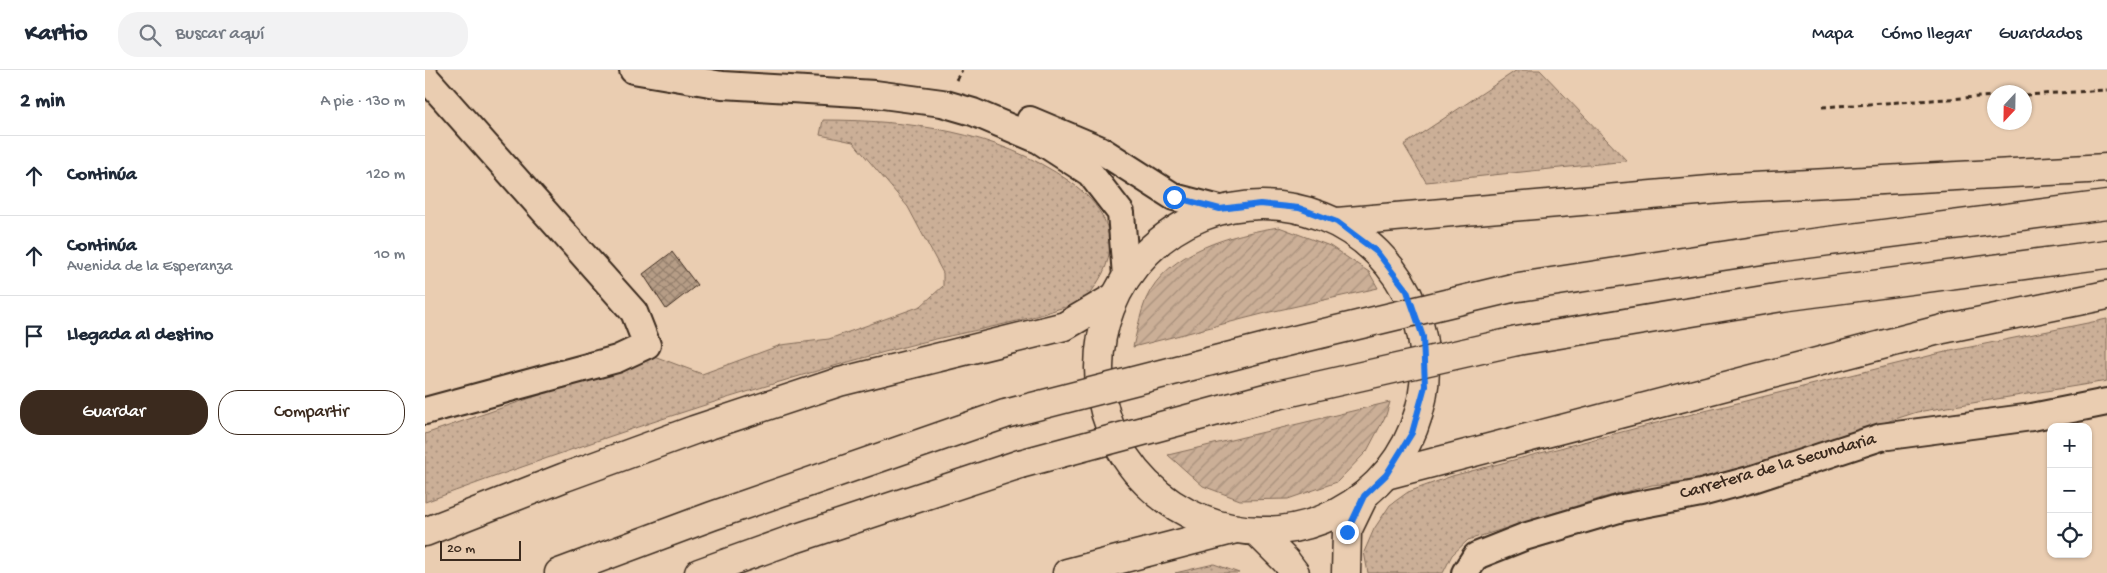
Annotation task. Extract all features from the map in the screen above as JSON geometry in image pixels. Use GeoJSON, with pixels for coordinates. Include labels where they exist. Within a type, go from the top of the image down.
{"type":"FeatureCollection","features":[{"type":"Feature","properties":{"kind":"main road"},"geometry":{"type":"LineString","coordinates":[[1337,222],[1733,188],[2107,168]]}},
{"type":"Feature","properties":{"kind":"main road"},"geometry":{"type":"LineString","coordinates":[[425,532],[694,430],[839,382],[1065,326],[1119,287],[1151,246],[1183,223],[1220,209],[1260,204],[1299,208],[1337,222],[1377,252],[1407,291],[1423,337],[1425,386],[1412,433],[1386,475],[1364,496],[1331,516],[1295,528],[1246,530],[1067,573]]}},
{"type":"Feature","properties":{"kind":"main road"},"geometry":{"type":"LineString","coordinates":[[559,573],[712,516],[1005,414],[1266,347],[1513,288],[1775,248],[2107,204]]}},
{"type":"Feature","properties":{"kind":"main road"},"geometry":{"type":"LineString","coordinates":[[699,573],[788,541],[1020,464],[1273,396],[1517,340],[1781,297],[2107,254]]}},
{"type":"Feature","properties":{"kind":"main road"},"geometry":{"type":"LineString","coordinates":[[1119,287],[1099,346],[1100,396],[1117,444],[1147,484],[1188,514],[1246,530],[1286,561],[1295,573]]}},
{"type":"Feature","properties":{"kind":"main road"},"geometry":{"type":"LineString","coordinates":[[1386,475],[1943,329],[2107,295]]}},
{"type":"Feature","properties":{"kind":"main road"},"geometry":{"type":"LineString","coordinates":[[1346,573],[1347,532],[1364,496]]}},
{"type":"Feature","properties":{"kind":"street"},"geometry":{"type":"LineString","coordinates":[[633,70],[722,85],[875,94],[942,103],[973,112],[1039,140],[1090,173],[1121,213],[1119,287]]}},
{"type":"Feature","properties":{"kind":"street"},"geometry":{"type":"LineString","coordinates":[[425,77],[634,312],[647,345],[617,359],[425,410]]}},
{"type":"Feature","properties":{"kind":"street"},"geometry":{"type":"LineString","coordinates":[[973,112],[1017,114],[1099,149],[1174,197],[1220,209]]}},
{"type":"Feature","properties":{"kind":"street","name":"Carretera de la Secundaria"},"geometry":{"type":"LineString","coordinates":[[1465,573],[1476,556],[1524,537],[1622,508],[1701,493],[1753,479],[1881,437],[2032,417],[2107,402]]}},
{"type":"Feature","properties":{"kind":"path"},"geometry":{"type":"LineString","coordinates":[[2032,95],[2107,90]]}},
{"type":"Feature","properties":{"kind":"path"},"geometry":{"type":"LineString","coordinates":[[1822,107],[1987,97]]}},
{"type":"Feature","properties":{"kind":"shaded area"},"geometry":{"type":"Polygon","coordinates":[[[1517,70],[1540,70],[1627,161],[1426,182],[1404,145],[1517,70]]]}},
{"type":"Feature","properties":{"kind":"shaded area"},"geometry":{"type":"Polygon","coordinates":[[[823,120],[887,122],[951,132],[1012,150],[1041,164],[1069,181],[1090,199],[1099,210],[1109,233],[1110,246],[1103,273],[1087,297],[1075,305],[1023,320],[915,344],[729,397],[546,458],[425,502],[425,434],[654,356],[702,374],[781,345],[829,339],[921,306],[943,286],[943,273],[908,207],[853,142],[820,135],[823,120]]]}},
{"type":"Feature","properties":{"kind":"shaded area"},"geometry":{"type":"Polygon","coordinates":[[[1279,227],[1330,246],[1369,272],[1378,288],[1270,312],[1133,347],[1146,299],[1156,282],[1169,268],[1185,257],[1222,240],[1279,227]]]}},
{"type":"Feature","properties":{"kind":"shaded area"},"geometry":{"type":"Polygon","coordinates":[[[2107,319],[2107,381],[1917,412],[1765,461],[1695,480],[1652,485],[1602,498],[1468,540],[1452,555],[1443,573],[1368,573],[1364,552],[1374,529],[1390,505],[1408,492],[1452,476],[1664,421],[1941,353],[2107,319]]]}},
{"type":"Feature","properties":{"kind":"shaded area"},"geometry":{"type":"Polygon","coordinates":[[[1390,402],[1386,415],[1367,451],[1337,482],[1288,499],[1240,500],[1203,486],[1168,455],[1390,402]]]}},
{"type":"Feature","properties":{"kind":"shaded area"},"geometry":{"type":"Polygon","coordinates":[[[1214,564],[1239,573],[1175,573],[1214,564]]]}},
{"type":"Feature","properties":{"kind":"building"},"geometry":{"type":"Polygon","coordinates":[[[672,252],[697,285],[666,309],[643,274],[672,252]]]}},
{"type":"Feature","properties":{"kind":"route"},"geometry":{"type":"LineString","coordinates":[[1174,197],[1220,209],[1260,204],[1299,208],[1337,222],[1377,252],[1407,291],[1423,337],[1425,386],[1412,433],[1386,475],[1364,496],[1347,532]]}}]}
